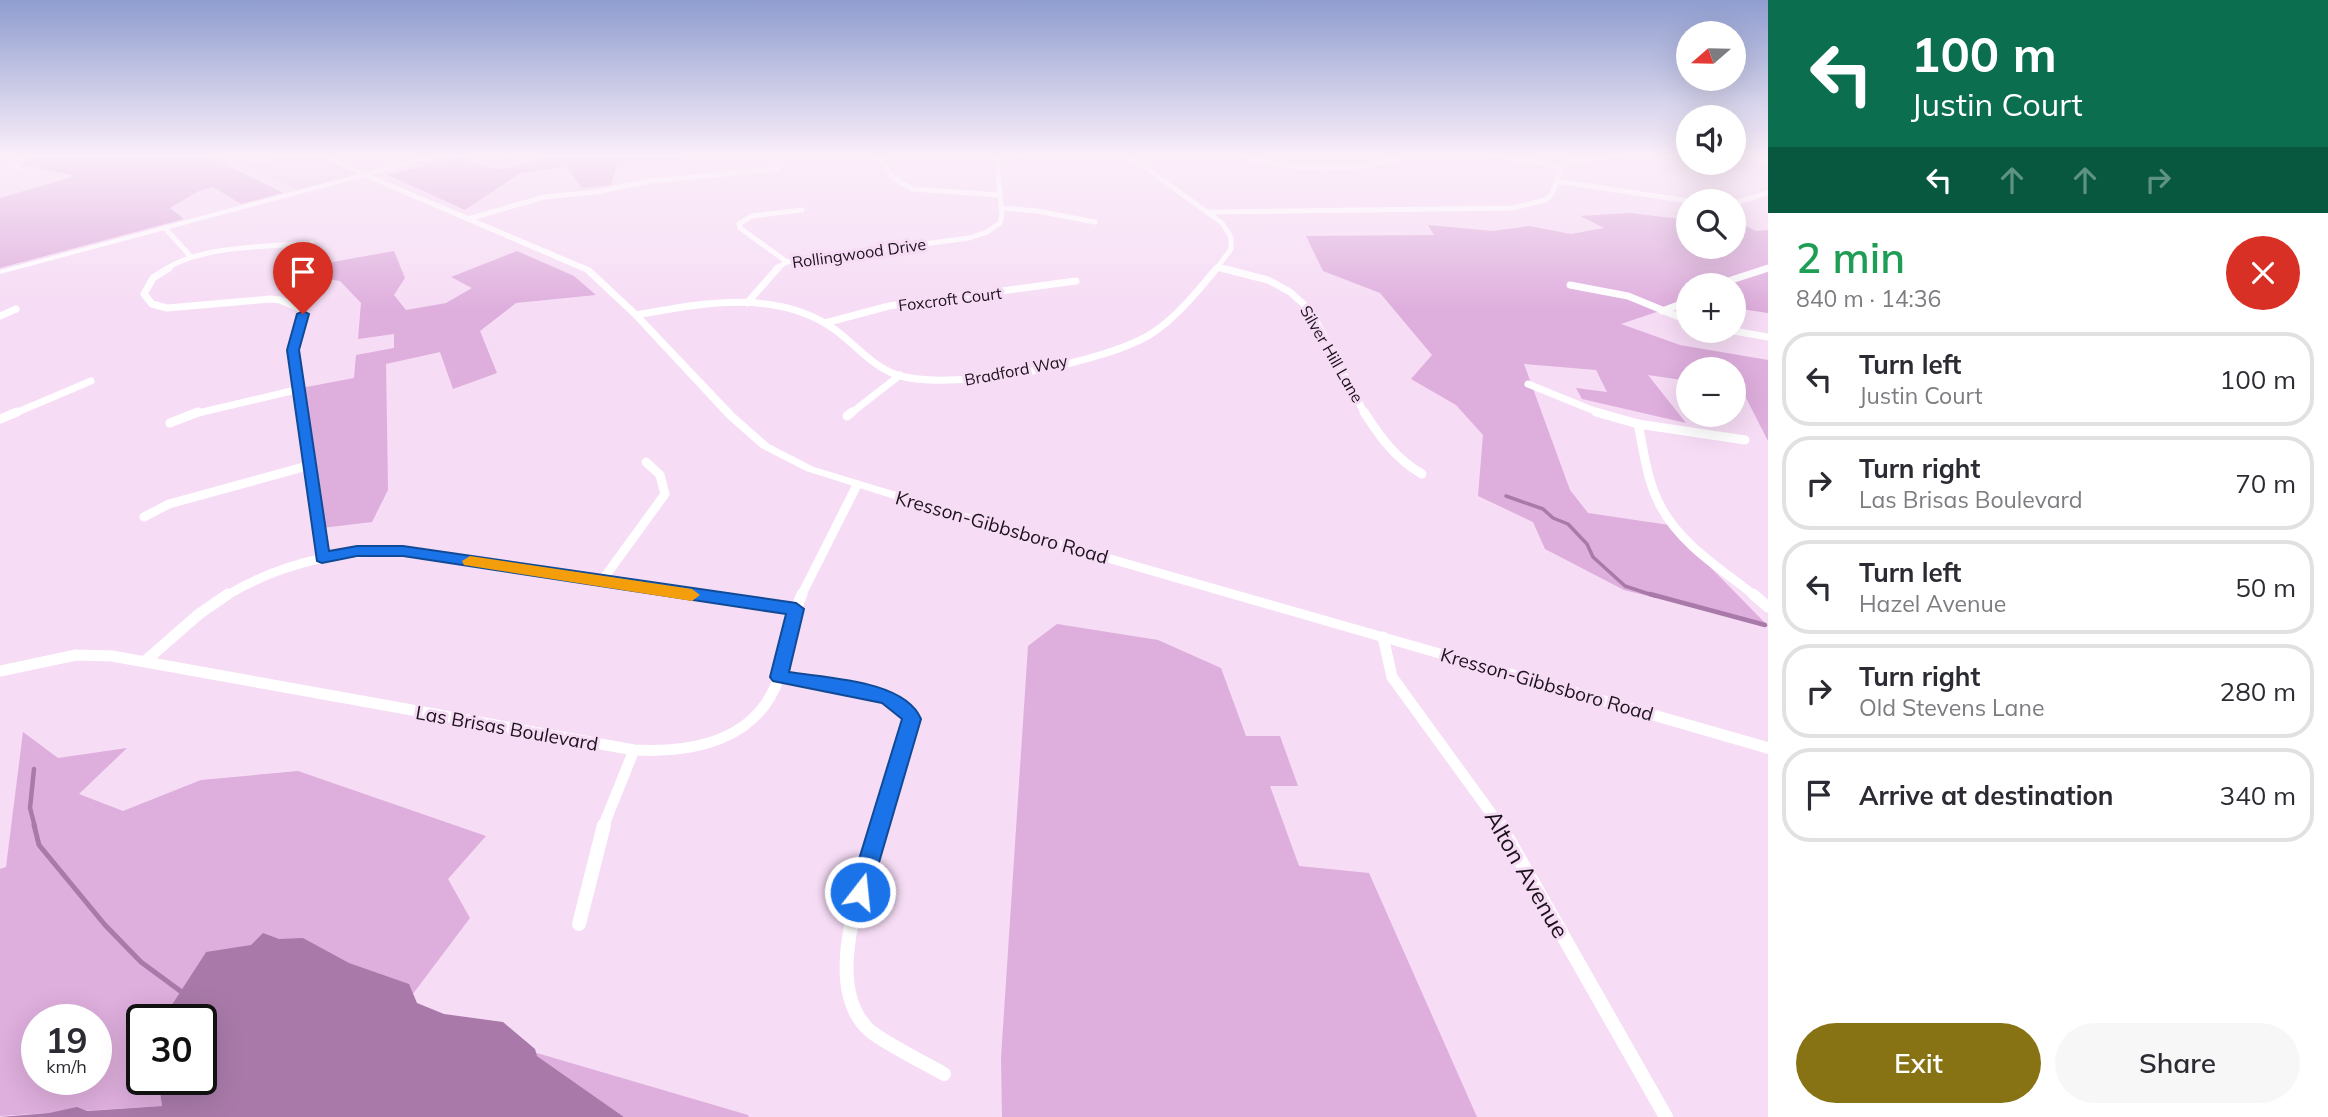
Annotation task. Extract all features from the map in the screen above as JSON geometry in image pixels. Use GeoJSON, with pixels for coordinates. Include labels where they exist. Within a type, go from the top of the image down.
{"type":"FeatureCollection","features":[{"type":"Feature","properties":{"kind":"street"},"geometry":{"type":"LineString","coordinates":[[0,272],[248,206]]}},
{"type":"Feature","properties":{"kind":"street","name":"Kresson-Gibbsboro Road"},"geometry":{"type":"LineString","coordinates":[[438,206],[588,270],[636,315],[731,416],[765,446],[801,465],[857,485],[1768,748]]}},
{"type":"Feature","properties":{"kind":"street"},"geometry":{"type":"LineString","coordinates":[[468,219],[512,206]]}},
{"type":"Feature","properties":{"kind":"street","name":"Bradford Way"},"geometry":{"type":"LineString","coordinates":[[636,315],[701,305],[747,303],[785,308],[825,323],[873,364],[900,375],[941,382],[983,379],[1130,344],[1153,333],[1230,253],[1232,241],[1222,223],[1200,206]]}},
{"type":"Feature","properties":{"kind":"street"},"geometry":{"type":"LineString","coordinates":[[1208,212],[1520,206]]}},
{"type":"Feature","properties":{"kind":"street"},"geometry":{"type":"LineString","coordinates":[[1001,208],[1037,211],[1095,222]]}},
{"type":"Feature","properties":{"kind":"street","name":"Rollingwood Drive"},"geometry":{"type":"LineString","coordinates":[[747,303],[774,270],[787,262],[978,236],[1000,223],[1001,208]]}},
{"type":"Feature","properties":{"kind":"street"},"geometry":{"type":"LineString","coordinates":[[787,262],[740,228],[739,224],[752,216],[802,210]]}},
{"type":"Feature","properties":{"kind":"street"},"geometry":{"type":"LineString","coordinates":[[165,228],[191,257]]}},
{"type":"Feature","properties":{"kind":"street"},"geometry":{"type":"LineString","coordinates":[[312,243],[191,257],[163,268],[147,285],[144,294],[152,304],[167,308],[270,299],[294,304],[301,309],[303,314],[293,350],[322,558]]}},
{"type":"Feature","properties":{"kind":"street","name":"Silver Hill Lane"},"geometry":{"type":"LineString","coordinates":[[1218,267],[1261,276],[1296,295],[1310,310],[1378,436],[1404,465],[1422,474]]}},
{"type":"Feature","properties":{"kind":"street"},"geometry":{"type":"LineString","coordinates":[[1746,275],[1768,268]]}},
{"type":"Feature","properties":{"kind":"street","name":"Foxcroft Court"},"geometry":{"type":"LineString","coordinates":[[825,323],[889,306],[1076,281]]}},
{"type":"Feature","properties":{"kind":"street"},"geometry":{"type":"LineString","coordinates":[[1570,285],[1628,296],[1676,316]]}},
{"type":"Feature","properties":{"kind":"street"},"geometry":{"type":"LineString","coordinates":[[1662,311],[1676,306]]}},
{"type":"Feature","properties":{"kind":"street"},"geometry":{"type":"LineString","coordinates":[[0,316],[16,309]]}},
{"type":"Feature","properties":{"kind":"street"},"geometry":{"type":"LineString","coordinates":[[1746,333],[1768,337]]}},
{"type":"Feature","properties":{"kind":"street"},"geometry":{"type":"LineString","coordinates":[[847,416],[900,375]]}},
{"type":"Feature","properties":{"kind":"street"},"geometry":{"type":"LineString","coordinates":[[0,419],[91,380]]}},
{"type":"Feature","properties":{"kind":"street"},"geometry":{"type":"LineString","coordinates":[[1528,384],[1586,409],[1638,424],[1745,440]]}},
{"type":"Feature","properties":{"kind":"street"},"geometry":{"type":"LineString","coordinates":[[170,423],[203,410],[299,389]]}},
{"type":"Feature","properties":{"kind":"street"},"geometry":{"type":"LineString","coordinates":[[1638,424],[1648,472],[1667,518],[1691,543],[1768,607]]}},
{"type":"Feature","properties":{"kind":"street"},"geometry":{"type":"LineString","coordinates":[[601,582],[665,494],[662,476],[646,462]]}},
{"type":"Feature","properties":{"kind":"street"},"geometry":{"type":"LineString","coordinates":[[144,517],[169,504],[310,465]]}},
{"type":"Feature","properties":{"kind":"street","name":"Las Brisas Boulevard"},"geometry":{"type":"LineString","coordinates":[[0,671],[76,655],[102,655],[634,750],[679,752],[719,741],[739,730],[757,715],[771,697],[779,677],[796,609],[857,485]]}},
{"type":"Feature","properties":{"kind":"street"},"geometry":{"type":"LineString","coordinates":[[144,662],[218,601],[243,586],[280,569],[357,551],[403,551],[796,609]]}},
{"type":"Feature","properties":{"kind":"street","name":"Alton Avenue"},"geometry":{"type":"LineString","coordinates":[[1383,637],[1387,663],[1397,685],[1494,815],[1666,1117]]}},
{"type":"Feature","properties":{"kind":"street"},"geometry":{"type":"LineString","coordinates":[[779,677],[887,696],[908,710],[911,719],[853,917],[845,968],[848,996],[870,1030],[944,1074]]}},
{"type":"Feature","properties":{"kind":"street"},"geometry":{"type":"LineString","coordinates":[[579,924],[602,830],[634,750]]}},
{"type":"Feature","properties":{"kind":"shaded area"},"geometry":{"type":"Polygon","coordinates":[[[0,206],[173,206],[170,208],[184,219],[0,268],[0,206]]]}},
{"type":"Feature","properties":{"kind":"shaded area"},"geometry":{"type":"Polygon","coordinates":[[[1630,213],[1676,218],[1676,259],[1746,259],[1746,226],[1756,231],[1768,230],[1768,313],[1746,310],[1746,273],[1676,273],[1676,305],[1621,324],[1680,345],[1768,360],[1768,441],[1746,398],[1746,357],[1676,357],[1676,379],[1648,375],[1676,410],[1676,421],[1582,399],[1576,388],[1607,392],[1596,370],[1524,364],[1570,490],[1588,513],[1669,525],[1768,626],[1624,590],[1545,549],[1533,522],[1478,496],[1483,435],[1456,405],[1411,379],[1432,355],[1380,293],[1323,271],[1306,236],[1434,235],[1428,225],[1493,231],[1529,226],[1571,234],[1604,228],[1580,216],[1630,213]]]}},
{"type":"Feature","properties":{"kind":"shaded area"},"geometry":{"type":"Polygon","coordinates":[[[394,251],[405,278],[394,295],[406,310],[446,303],[472,288],[451,277],[517,251],[574,276],[596,295],[516,303],[480,331],[497,373],[453,389],[440,352],[386,364],[388,490],[372,522],[322,528],[301,388],[354,378],[356,355],[394,348],[394,334],[358,339],[361,303],[340,281],[297,274],[305,267],[394,251]]]}},
{"type":"Feature","properties":{"kind":"shaded area"},"geometry":{"type":"Polygon","coordinates":[[[1057,624],[1158,640],[1221,668],[1246,736],[1280,736],[1298,786],[1270,786],[1299,866],[1369,873],[1477,1117],[1002,1117],[1001,1058],[1028,646],[1057,624]]]}},
{"type":"Feature","properties":{"kind":"shaded area"},"geometry":{"type":"Polygon","coordinates":[[[23,732],[58,758],[127,748],[79,794],[123,811],[201,780],[298,771],[486,836],[448,879],[470,918],[409,999],[206,952],[172,1004],[126,1004],[126,1095],[160,1095],[162,1106],[0,1116],[0,869],[6,867],[23,732]]]}},
{"type":"Feature","properties":{"kind":"shaded area"},"geometry":{"type":"Polygon","coordinates":[[[263,933],[279,939],[303,938],[349,963],[409,984],[417,1003],[444,1014],[503,1022],[535,1049],[537,1056],[624,1117],[0,1117],[49,1113],[77,1107],[87,1111],[162,1106],[160,1095],[217,1095],[217,1004],[172,1004],[206,952],[251,945],[263,933]]]}},
{"type":"Feature","properties":{"kind":"shaded area"},"geometry":{"type":"Polygon","coordinates":[[[530,1051],[748,1115],[749,1117],[624,1117],[530,1051]]]}},
{"type":"Feature","properties":{"kind":"waterway"},"geometry":{"type":"LineString","coordinates":[[1506,496],[1543,509],[1553,518],[1568,524],[1587,544],[1593,557],[1625,586],[1655,596]]}},
{"type":"Feature","properties":{"kind":"waterway"},"geometry":{"type":"LineString","coordinates":[[1650,594],[1765,625]]}},
{"type":"Feature","properties":{"kind":"waterway"},"geometry":{"type":"LineString","coordinates":[[34,769],[30,808],[35,827]]}},
{"type":"Feature","properties":{"kind":"waterway"},"geometry":{"type":"LineString","coordinates":[[34,825],[39,845],[105,925],[141,962],[183,993]]}},
{"type":"Feature","properties":{"kind":"slow traffic"},"geometry":{"type":"LineString","coordinates":[[470,561],[692,595]]}},
{"type":"Feature","properties":{"kind":"route"},"geometry":{"type":"LineString","coordinates":[[303,314],[293,350],[322,558],[357,551],[403,551],[796,609],[791,620],[779,677],[887,696],[908,710],[911,719],[860,892]]}}]}
